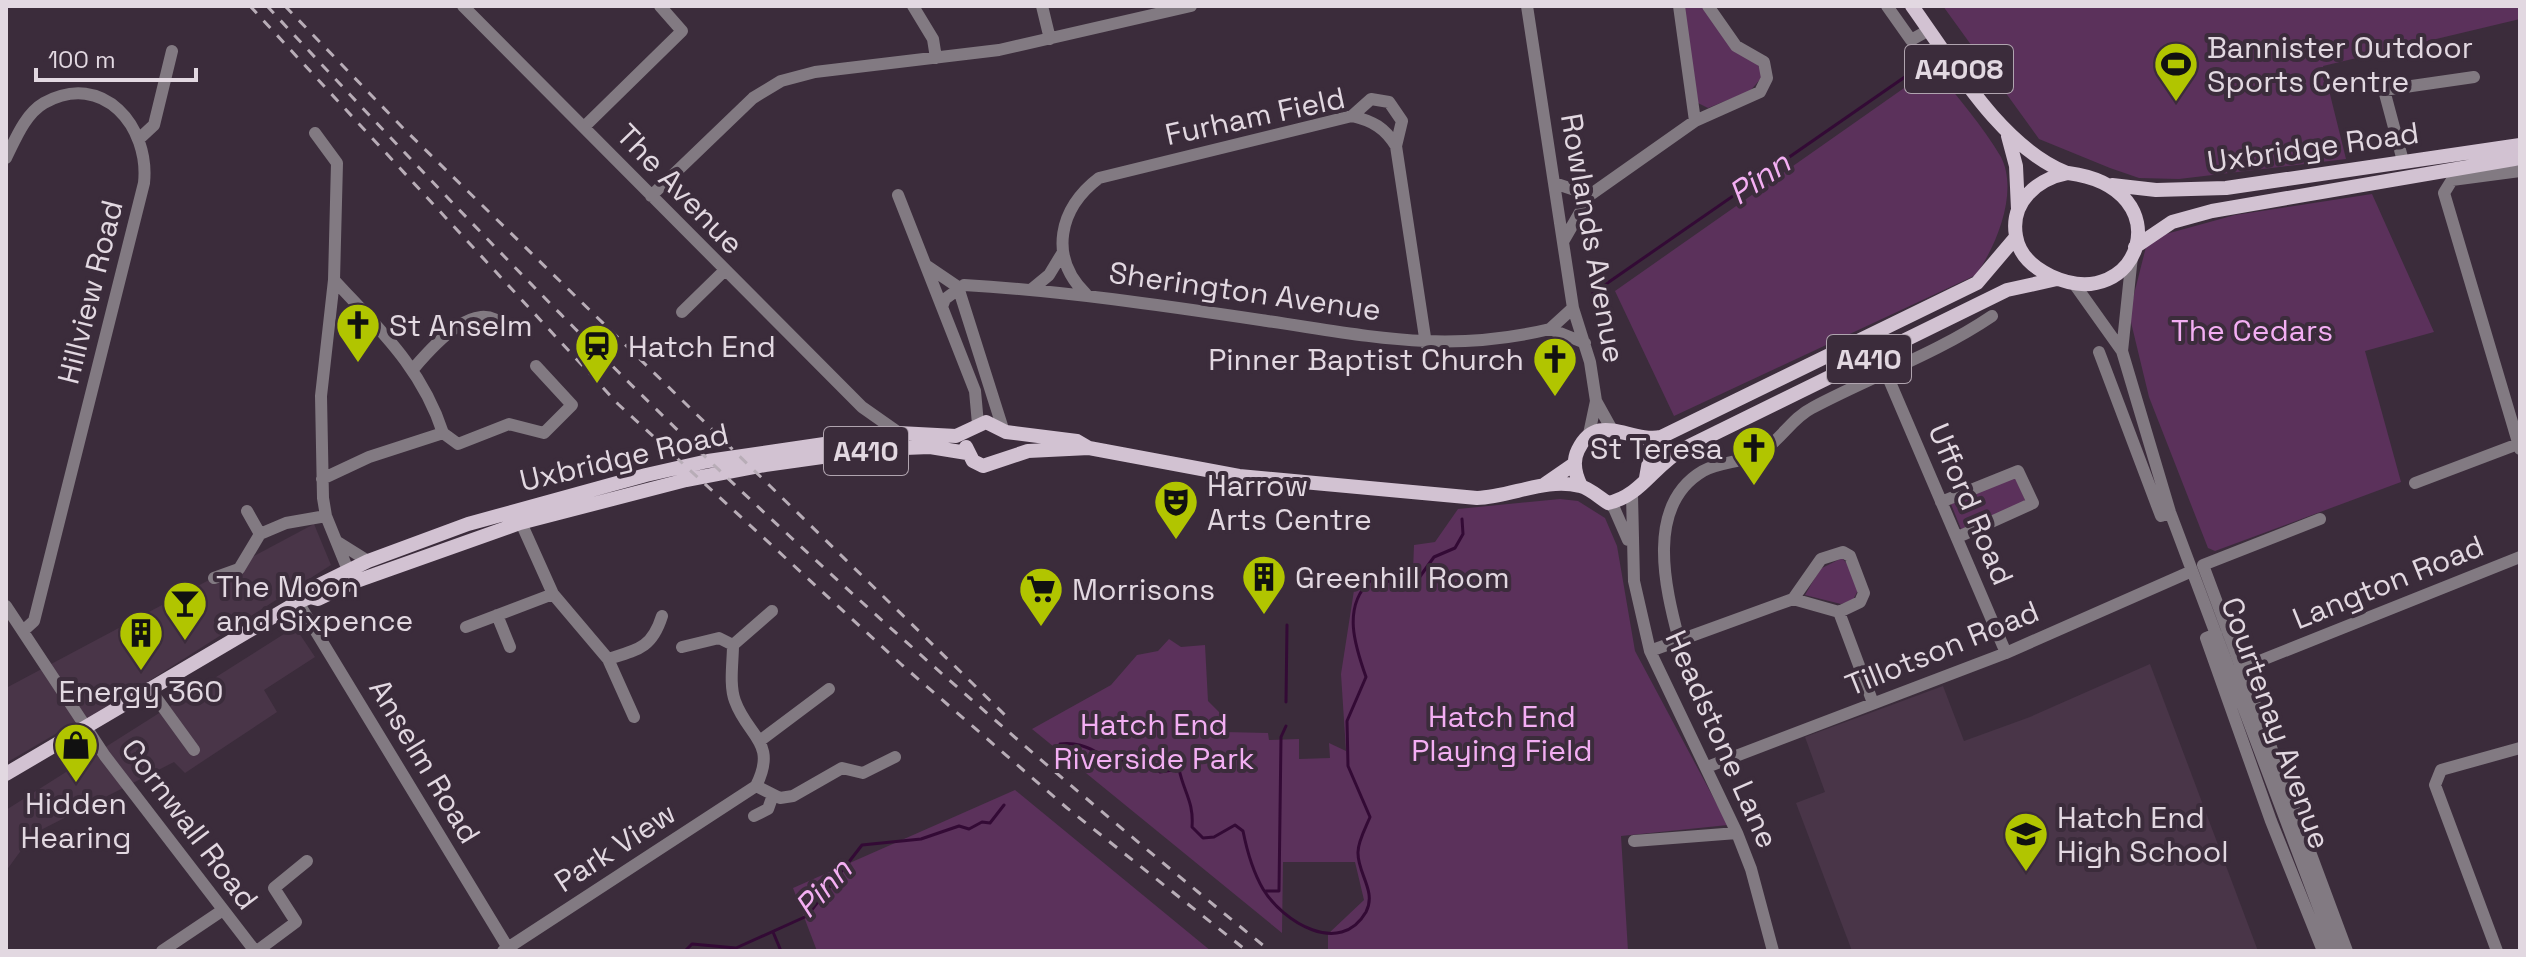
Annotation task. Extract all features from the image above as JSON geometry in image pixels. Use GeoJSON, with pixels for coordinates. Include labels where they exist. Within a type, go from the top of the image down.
{"type":"FeatureCollection","features":[{"type":"Feature","properties":{"kind":"main road","name":"A4008"},"geometry":{"type":"LineString","coordinates":[[1912,6],[2006,132],[2038,159],[2068,173]]}},
{"type":"Feature","properties":{"kind":"main road","name":"A4008"},"geometry":{"type":"LineString","coordinates":[[2006,132],[2016,166],[2018,209]]}},
{"type":"Feature","properties":{"kind":"main road","name":"Uxbridge Road"},"geometry":{"type":"LineString","coordinates":[[2112,185],[2156,190],[2226,188],[2520,145]]}},
{"type":"Feature","properties":{"kind":"main road","name":"Uxbridge Road"},"geometry":{"type":"LineString","coordinates":[[2133,251],[2172,222],[2212,211],[2432,170],[2520,158]]}},
{"type":"Feature","properties":{"kind":"main road"},"geometry":{"type":"LineString","coordinates":[[2068,173],[2112,185],[2131,206],[2137,227],[2133,251],[2108,280],[2095,285],[2075,285],[2038,270],[2029,261],[2016,237],[2018,209],[2042,181],[2068,173]]}},
{"type":"Feature","properties":{"kind":"main road","name":"A410"},"geometry":{"type":"LineString","coordinates":[[1639,439],[1661,437],[1977,283],[1996,265],[2016,237]]}},
{"type":"Feature","properties":{"kind":"main road","name":"A410"},"geometry":{"type":"LineString","coordinates":[[1646,478],[1683,449],[2007,290],[2057,279]]}},
{"type":"Feature","properties":{"kind":"main road","name":"Uxbridge Road"},"geometry":{"type":"LineString","coordinates":[[87,726],[304,600],[313,588],[518,516],[875,443],[899,433],[944,437],[994,423],[1004,430],[1077,441],[1089,448]]}},
{"type":"Feature","properties":{"kind":"main road"},"geometry":{"type":"LineString","coordinates":[[967,453],[965,443],[974,428]]}},
{"type":"Feature","properties":{"kind":"main road"},"geometry":{"type":"LineString","coordinates":[[1589,434],[1611,428],[1639,439],[1649,461],[1646,478],[1632,495],[1608,503]]}},
{"type":"Feature","properties":{"kind":"main road"},"geometry":{"type":"LineString","coordinates":[[1004,430],[1009,448],[1004,459]]}},
{"type":"Feature","properties":{"kind":"main road","name":"Uxbridge Road"},"geometry":{"type":"LineString","coordinates":[[351,576],[368,561],[646,475],[752,455],[875,443],[967,453],[983,466],[1028,451],[1089,448],[1239,476],[1477,498],[1502,497],[1545,484],[1574,464],[1579,447],[1589,434]]}},
{"type":"Feature","properties":{"kind":"main road"},"geometry":{"type":"LineString","coordinates":[[1574,464],[1581,486]]}},
{"type":"Feature","properties":{"kind":"main road","name":"Uxbridge Road"},"geometry":{"type":"LineString","coordinates":[[1545,484],[1581,486],[1608,503]]}},
{"type":"Feature","properties":{"kind":"main road","name":"A410"},"geometry":{"type":"LineString","coordinates":[[6,774],[87,726]]}},
{"type":"Feature","properties":{"kind":"street","name":"The Avenue"},"geometry":{"type":"LineString","coordinates":[[463,6],[862,407],[899,433]]}},
{"type":"Feature","properties":{"kind":"street"},"geometry":{"type":"LineString","coordinates":[[584,127],[682,31],[660,6]]}},
{"type":"Feature","properties":{"kind":"street"},"geometry":{"type":"LineString","coordinates":[[913,6],[933,39],[936,58]]}},
{"type":"Feature","properties":{"kind":"street"},"geometry":{"type":"LineString","coordinates":[[1042,6],[1050,39]]}},
{"type":"Feature","properties":{"kind":"street"},"geometry":{"type":"LineString","coordinates":[[651,196],[753,98],[781,81],[815,72],[999,50],[1189,6]]}},
{"type":"Feature","properties":{"kind":"street","name":"Rowlands Avenue"},"geometry":{"type":"LineString","coordinates":[[1527,6],[1573,308],[1585,343],[1596,401],[1611,428]]}},
{"type":"Feature","properties":{"kind":"street"},"geometry":{"type":"LineString","coordinates":[[1679,6],[1695,121]]}},
{"type":"Feature","properties":{"kind":"street"},"geometry":{"type":"LineString","coordinates":[[1563,243],[1572,222],[1590,195],[1695,121],[1760,92],[1767,78],[1764,62],[1736,46],[1708,6]]}},
{"type":"Feature","properties":{"kind":"street"},"geometry":{"type":"LineString","coordinates":[[1887,6],[1911,40],[1929,30]]}},
{"type":"Feature","properties":{"kind":"street"},"geometry":{"type":"LineString","coordinates":[[6,158],[26,121],[44,103],[72,95],[92,95],[116,106],[140,138],[154,125],[172,51]]}},
{"type":"Feature","properties":{"kind":"street"},"geometry":{"type":"LineString","coordinates":[[2403,161],[2384,90],[2474,77]]}},
{"type":"Feature","properties":{"kind":"street"},"geometry":{"type":"LineString","coordinates":[[1352,116],[1371,99],[1389,102],[1402,121],[1396,146],[1426,344]]}},
{"type":"Feature","properties":{"kind":"street","name":"Furham Field"},"geometry":{"type":"LineString","coordinates":[[1032,289],[1049,275],[1063,252],[1065,219],[1079,193],[1099,178],[1352,116],[1370,120],[1387,132],[1396,146]]}},
{"type":"Feature","properties":{"kind":"street"},"geometry":{"type":"LineString","coordinates":[[315,133],[337,163],[334,280],[321,396],[322,479],[326,516],[351,576]]}},
{"type":"Feature","properties":{"kind":"street","name":"Hillview Road"},"geometry":{"type":"LineString","coordinates":[[23,631],[34,621],[144,183],[146,160],[140,138]]}},
{"type":"Feature","properties":{"kind":"street"},"geometry":{"type":"LineString","coordinates":[[2415,483],[2519,446],[2444,193],[2452,180],[2520,171]]}},
{"type":"Feature","properties":{"kind":"street"},"geometry":{"type":"LineString","coordinates":[[1554,183],[1590,195]]}},
{"type":"Feature","properties":{"kind":"street"},"geometry":{"type":"LineString","coordinates":[[898,195],[975,391],[974,428]]}},
{"type":"Feature","properties":{"kind":"street","name":"Courtenay Avenue"},"geometry":{"type":"LineString","coordinates":[[2122,351],[2133,251]]}},
{"type":"Feature","properties":{"kind":"street"},"geometry":{"type":"LineString","coordinates":[[1063,252],[1074,283],[1086,294]]}},
{"type":"Feature","properties":{"kind":"street"},"geometry":{"type":"LineString","coordinates":[[927,266],[958,287],[1004,430]]}},
{"type":"Feature","properties":{"kind":"street"},"geometry":{"type":"LineString","coordinates":[[681,312],[724,271]]}},
{"type":"Feature","properties":{"kind":"street"},"geometry":{"type":"LineString","coordinates":[[334,280],[414,368],[435,407],[443,433],[458,444],[509,424],[544,433],[572,405],[536,366]]}},
{"type":"Feature","properties":{"kind":"street","name":"Courtenay Avenue"},"geometry":{"type":"LineString","coordinates":[[2075,285],[2122,351],[2170,512],[2198,568],[2347,951]]}},
{"type":"Feature","properties":{"kind":"street"},"geometry":{"type":"LineString","coordinates":[[942,307],[958,287]]}},
{"type":"Feature","properties":{"kind":"street","name":"Sherington Avenue"},"geometry":{"type":"LineString","coordinates":[[958,287],[1086,294],[1426,344],[1504,340],[1550,329],[1573,308]]}},
{"type":"Feature","properties":{"kind":"street"},"geometry":{"type":"LineString","coordinates":[[1887,375],[1992,316]]}},
{"type":"Feature","properties":{"kind":"street"},"geometry":{"type":"LineString","coordinates":[[414,368],[427,353],[473,317],[491,317],[504,327]]}},
{"type":"Feature","properties":{"kind":"street"},"geometry":{"type":"LineString","coordinates":[[1550,329],[1585,343]]}},
{"type":"Feature","properties":{"kind":"street","name":"Courtenay Avenue"},"geometry":{"type":"LineString","coordinates":[[2099,352],[2161,516],[2170,512]]}},
{"type":"Feature","properties":{"kind":"street"},"geometry":{"type":"LineString","coordinates":[[2110,380],[2129,374]]}},
{"type":"Feature","properties":{"kind":"street","name":"Headstone Lane"},"geometry":{"type":"LineString","coordinates":[[1679,640],[1667,595],[1664,561],[1667,524],[1675,499],[1691,480],[1707,469],[1761,452],[1810,409],[1887,375]]}},
{"type":"Feature","properties":{"kind":"street","name":"Ufford Road"},"geometry":{"type":"LineString","coordinates":[[1887,375],[2006,653]]}},
{"type":"Feature","properties":{"kind":"street"},"geometry":{"type":"LineString","coordinates":[[1589,434],[1596,401]]}},
{"type":"Feature","properties":{"kind":"street","name":"The Avenue"},"geometry":{"type":"LineString","coordinates":[[862,407],[875,443]]}},
{"type":"Feature","properties":{"kind":"street"},"geometry":{"type":"LineString","coordinates":[[322,479],[369,457],[443,433]]}},
{"type":"Feature","properties":{"kind":"street"},"geometry":{"type":"LineString","coordinates":[[1941,502],[2018,471],[2033,503],[1958,537]]}},
{"type":"Feature","properties":{"kind":"street","name":"Headstone Lane"},"geometry":{"type":"LineString","coordinates":[[1632,495],[1631,546],[1650,651],[1737,833],[1751,869],[1773,951]]}},
{"type":"Feature","properties":{"kind":"street","name":"Headstone Lane"},"geometry":{"type":"LineString","coordinates":[[1608,503],[1614,508],[1631,546]]}},
{"type":"Feature","properties":{"kind":"street"},"geometry":{"type":"LineString","coordinates":[[247,511],[260,534]]}},
{"type":"Feature","properties":{"kind":"street"},"geometry":{"type":"LineString","coordinates":[[214,578],[239,569],[260,534],[286,523],[326,516]]}},
{"type":"Feature","properties":{"kind":"street"},"geometry":{"type":"LineString","coordinates":[[518,516],[553,594],[608,659],[634,717]]}},
{"type":"Feature","properties":{"kind":"street","name":"Tillotson Road"},"geometry":{"type":"LineString","coordinates":[[1707,767],[2006,653],[2198,568],[2320,519]]}},
{"type":"Feature","properties":{"kind":"street"},"geometry":{"type":"LineString","coordinates":[[336,541],[368,561]]}},
{"type":"Feature","properties":{"kind":"street"},"geometry":{"type":"LineString","coordinates":[[1650,651],[1793,599],[1821,559],[1843,552],[1850,556],[1864,593],[1860,602],[1839,612],[1793,599]]}},
{"type":"Feature","properties":{"kind":"street","name":"Langton Road"},"geometry":{"type":"LineString","coordinates":[[2236,670],[2520,557]]}},
{"type":"Feature","properties":{"kind":"street","name":"Courtenay Avenue"},"geometry":{"type":"LineString","coordinates":[[2198,568],[2211,636],[2323,951]]}},
{"type":"Feature","properties":{"kind":"street"},"geometry":{"type":"LineString","coordinates":[[466,627],[553,594]]}},
{"type":"Feature","properties":{"kind":"street","name":"Anselm Road"},"geometry":{"type":"LineString","coordinates":[[304,600],[505,949]]}},
{"type":"Feature","properties":{"kind":"street","name":"Cornwall Road"},"geometry":{"type":"LineString","coordinates":[[6,606],[127,786],[256,951]]}},
{"type":"Feature","properties":{"kind":"street"},"geometry":{"type":"LineString","coordinates":[[733,645],[772,611]]}},
{"type":"Feature","properties":{"kind":"street"},"geometry":{"type":"LineString","coordinates":[[1839,612],[1873,703]]}},
{"type":"Feature","properties":{"kind":"street"},"geometry":{"type":"LineString","coordinates":[[497,615],[510,647]]}},
{"type":"Feature","properties":{"kind":"street"},"geometry":{"type":"LineString","coordinates":[[608,659],[644,646],[656,636],[662,616]]}},
{"type":"Feature","properties":{"kind":"street","name":"Courtenay Avenue"},"geometry":{"type":"LineString","coordinates":[[2211,636],[2236,670],[2276,818],[2335,951]]}},
{"type":"Feature","properties":{"kind":"street"},"geometry":{"type":"LineString","coordinates":[[682,647],[719,638],[733,645]]}},
{"type":"Feature","properties":{"kind":"street"},"geometry":{"type":"LineString","coordinates":[[733,645],[735,702],[761,740],[764,769],[756,786],[773,795],[793,796],[842,768],[863,773],[895,757]]}},
{"type":"Feature","properties":{"kind":"street"},"geometry":{"type":"LineString","coordinates":[[149,688],[194,750]]}},
{"type":"Feature","properties":{"kind":"street"},"geometry":{"type":"LineString","coordinates":[[761,740],[829,689]]}},
{"type":"Feature","properties":{"kind":"street"},"geometry":{"type":"LineString","coordinates":[[2497,951],[2435,785],[2441,770],[2520,748]]}},
{"type":"Feature","properties":{"kind":"street","name":"Park View"},"geometry":{"type":"LineString","coordinates":[[505,949],[756,786]]}},
{"type":"Feature","properties":{"kind":"street"},"geometry":{"type":"LineString","coordinates":[[754,816],[768,809],[773,795]]}},
{"type":"Feature","properties":{"kind":"street"},"geometry":{"type":"LineString","coordinates":[[1634,841],[1737,833]]}},
{"type":"Feature","properties":{"kind":"street"},"geometry":{"type":"LineString","coordinates":[[256,951],[296,922],[274,888],[307,861]]}},
{"type":"Feature","properties":{"kind":"street"},"geometry":{"type":"LineString","coordinates":[[162,951],[223,910]]}},
{"type":"Feature","properties":{"kind":"shaded area"},"geometry":{"type":"Polygon","coordinates":[[[314,524],[331,565],[94,716],[64,729],[6,763],[6,688],[314,524]]]}},
{"type":"Feature","properties":{"kind":"shaded area"},"geometry":{"type":"Polygon","coordinates":[[[295,627],[315,657],[264,690],[277,712],[185,773],[174,762],[33,834],[6,871],[6,810],[295,627]]]}},
{"type":"Feature","properties":{"kind":"shaded area","name":"Hatch End High School"},"geometry":{"type":"Polygon","coordinates":[[[2150,664],[2258,951],[1852,951],[1796,803],[1825,792],[1805,737],[1943,686],[1964,741],[2030,717],[2150,664]]]}},
{"type":"Feature","properties":{"kind":"green space"},"geometry":{"type":"Polygon","coordinates":[[[1684,6],[1704,6],[1756,61],[1763,76],[1750,91],[1708,108],[1698,103],[1684,6]]]}},
{"type":"Feature","properties":{"kind":"green space","name":"Bannister Outdoor Sports Centre"},"geometry":{"type":"Polygon","coordinates":[[[1943,6],[2520,6],[2520,19],[2323,66],[2346,159],[2179,179],[2139,178],[2039,139],[1943,6]]]}},
{"type":"Feature","properties":{"kind":"green space"},"geometry":{"type":"Polygon","coordinates":[[[1934,67],[1986,134],[2006,171],[2008,186],[2003,218],[1991,249],[1976,275],[1674,416],[1615,291],[1934,67]]]}},
{"type":"Feature","properties":{"kind":"green space","name":"The Cedars"},"geometry":{"type":"Polygon","coordinates":[[[2372,194],[2434,332],[2365,351],[2401,482],[2215,551],[2208,548],[2149,397],[2129,314],[2148,239],[2235,215],[2372,194]]]}},
{"type":"Feature","properties":{"kind":"green space"},"geometry":{"type":"Polygon","coordinates":[[[2015,477],[2026,502],[1961,529],[1951,504],[2015,477]]]}},
{"type":"Feature","properties":{"kind":"green space","name":"Hatch End Playing Field"},"geometry":{"type":"Polygon","coordinates":[[[1560,499],[1578,501],[1605,518],[1617,546],[1635,651],[1728,825],[1621,836],[1628,951],[1328,951],[1328,934],[1364,900],[1355,862],[1283,862],[1282,933],[1032,729],[1111,685],[1137,655],[1158,651],[1169,639],[1181,647],[1205,645],[1208,701],[1223,716],[1224,732],[1268,733],[1269,740],[1299,739],[1299,759],[1330,758],[1329,743],[1346,751],[1341,674],[1357,571],[1413,571],[1414,545],[1435,542],[1458,509],[1560,499]]]}},
{"type":"Feature","properties":{"kind":"green space"},"geometry":{"type":"Polygon","coordinates":[[[1842,558],[1849,566],[1858,590],[1853,600],[1841,604],[1805,595],[1820,569],[1842,558]]]}},
{"type":"Feature","properties":{"kind":"green space"},"geometry":{"type":"Polygon","coordinates":[[[1015,790],[1211,951],[817,951],[793,888],[1015,790]]]}},
{"type":"Feature","properties":{"kind":"waterway","name":"Pinn"},"geometry":{"type":"LineString","coordinates":[[1593,293],[1925,63]]}},
{"type":"Feature","properties":{"kind":"waterway"},"geometry":{"type":"LineString","coordinates":[[1060,744],[1078,745],[1111,758],[1145,764],[1160,772],[1179,769],[1190,804],[1192,827],[1203,838],[1214,837],[1235,825],[1243,831],[1259,882],[1284,913],[1312,930],[1327,933],[1342,932],[1355,925],[1369,904],[1358,852],[1370,817],[1348,766],[1347,721],[1366,677],[1353,627],[1356,603],[1370,581],[1416,582],[1434,557],[1455,548],[1463,534],[1462,519]]}},
{"type":"Feature","properties":{"kind":"waterway"},"geometry":{"type":"LineString","coordinates":[[1286,702],[1287,625]]}},
{"type":"Feature","properties":{"kind":"waterway"},"geometry":{"type":"LineString","coordinates":[[1266,891],[1279,891],[1281,737],[1286,726]]}},
{"type":"Feature","properties":{"kind":"waterway","name":"Pinn"},"geometry":{"type":"LineString","coordinates":[[685,951],[692,944],[736,948],[807,916],[862,845],[921,839],[959,826],[969,829],[982,822],[990,823],[1004,805]]}},
{"type":"Feature","properties":{"kind":"waterway"},"geometry":{"type":"LineString","coordinates":[[773,932],[781,951]]}},
{"type":"Feature","properties":{"kind":"waterway"},"geometry":{"type":"LineString","coordinates":[[883,951],[897,951]]}},
{"type":"Feature","properties":{"kind":"railway"},"geometry":{"type":"LineString","coordinates":[[250,6],[618,404],[902,665],[1067,808],[1247,951]]}},
{"type":"Feature","properties":{"kind":"railway"},"geometry":{"type":"LineString","coordinates":[[267,6],[498,250],[737,487],[999,724],[1270,951]]}},
{"type":"Feature","properties":{"kind":"railway"},"geometry":{"type":"LineString","coordinates":[[285,6],[404,129],[1009,719]]}},
{"type":"Feature","properties":{"kind":"place","name":"Bannister Outdoor Sports Centre"},"geometry":{"type":"Point","coordinates":[2176,103]}},
{"type":"Feature","properties":{"kind":"place","name":"St Anselm"},"geometry":{"type":"Point","coordinates":[358,364]}},
{"type":"Feature","properties":{"kind":"place","name":"Hatch End"},"geometry":{"type":"Point","coordinates":[597,385]}},
{"type":"Feature","properties":{"kind":"place","name":"Pinner Baptist Church"},"geometry":{"type":"Point","coordinates":[1555,398]}},
{"type":"Feature","properties":{"kind":"place","name":"St Teresa"},"geometry":{"type":"Point","coordinates":[1754,487]}},
{"type":"Feature","properties":{"kind":"place","name":"Harrow Arts Centre"},"geometry":{"type":"Point","coordinates":[1176,541]}},
{"type":"Feature","properties":{"kind":"place","name":"Greenhill Room"},"geometry":{"type":"Point","coordinates":[1264,616]}},
{"type":"Feature","properties":{"kind":"place","name":"Morrisons"},"geometry":{"type":"Point","coordinates":[1041,628]}},
{"type":"Feature","properties":{"kind":"place","name":"The Moon and Sixpence"},"geometry":{"type":"Point","coordinates":[185,642]}},
{"type":"Feature","properties":{"kind":"place","name":"Energy 360"},"geometry":{"type":"Point","coordinates":[141,672]}},
{"type":"Feature","properties":{"kind":"place","name":"Hidden Hearing"},"geometry":{"type":"Point","coordinates":[76,784]}},
{"type":"Feature","properties":{"kind":"place","name":"Hatch End High School"},"geometry":{"type":"Point","coordinates":[2026,873]}},
{"type":"Feature","properties":{"kind":"park label","name":"Hatch End Riverside Park"},"geometry":{"type":"Point","coordinates":[1154,741]}}]}
